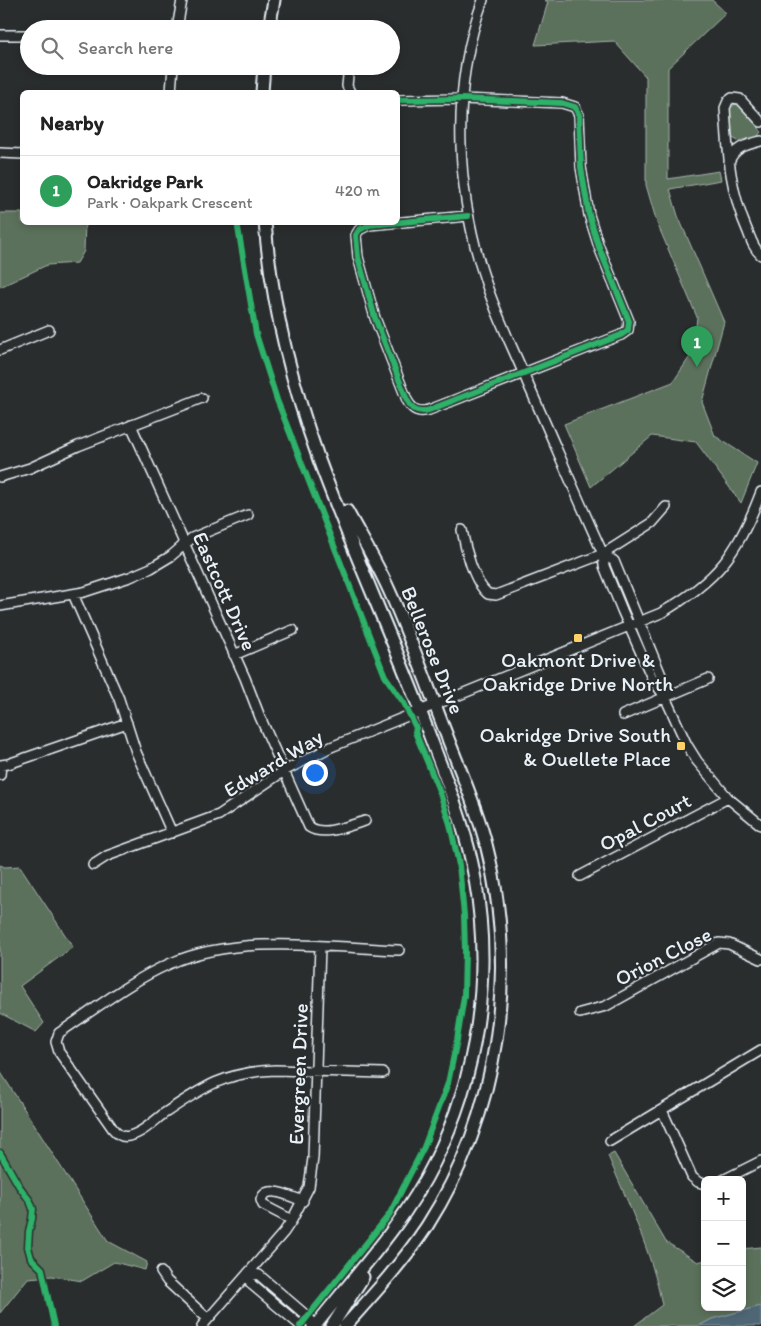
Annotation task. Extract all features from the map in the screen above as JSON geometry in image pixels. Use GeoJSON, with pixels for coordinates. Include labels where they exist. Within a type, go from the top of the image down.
{"type":"FeatureCollection","features":[{"type":"Feature","properties":{"kind":"main road"},"geometry":{"type":"LineString","coordinates":[[271,20],[274,0]]}},
{"type":"Feature","properties":{"kind":"main road"},"geometry":{"type":"LineString","coordinates":[[262,90],[263,75]]}},
{"type":"Feature","properties":{"kind":"main road","name":"Bellerose Drive"},"geometry":{"type":"LineString","coordinates":[[265,225],[267,250],[285,351],[301,408],[320,462],[457,807],[470,855],[481,922],[482,967],[478,1021],[460,1101],[434,1164],[396,1227],[313,1326]]}},
{"type":"Feature","properties":{"kind":"main road","name":"Bellerose Drive"},"geometry":{"type":"LineString","coordinates":[[320,462],[389,589],[480,822],[493,876],[499,917],[502,966],[496,1044],[488,1083],[476,1123],[460,1165],[427,1225],[401,1262],[345,1326]]}},
{"type":"Feature","properties":{"kind":"main road"},"geometry":{"type":"LineString","coordinates":[[332,1326],[396,1227]]}},
{"type":"Feature","properties":{"kind":"street"},"geometry":{"type":"LineString","coordinates":[[179,20],[182,0]]}},
{"type":"Feature","properties":{"kind":"street"},"geometry":{"type":"LineString","coordinates":[[483,0],[470,44],[462,99],[462,160],[468,216],[486,283],[603,554],[604,566],[634,624],[652,678],[665,697],[686,745],[697,761],[728,798],[761,825]]}},
{"type":"Feature","properties":{"kind":"street"},"geometry":{"type":"LineString","coordinates":[[0,35],[20,35]]}},
{"type":"Feature","properties":{"kind":"street"},"geometry":{"type":"LineString","coordinates":[[171,90],[172,75]]}},
{"type":"Feature","properties":{"kind":"street"},"geometry":{"type":"LineString","coordinates":[[348,75],[347,86],[349,90]]}},
{"type":"Feature","properties":{"kind":"street"},"geometry":{"type":"LineString","coordinates":[[761,122],[740,99],[734,98],[728,101],[725,108],[733,190],[737,206],[756,249],[761,255]]}},
{"type":"Feature","properties":{"kind":"street"},"geometry":{"type":"LineString","coordinates":[[369,225],[359,230],[356,235],[356,245],[375,318],[407,400],[416,411],[429,410],[620,335],[628,330],[629,321],[599,247],[589,215],[582,174],[578,111],[571,105],[562,103],[462,99],[400,100]]}},
{"type":"Feature","properties":{"kind":"street"},"geometry":{"type":"LineString","coordinates":[[729,162],[732,154],[739,148],[761,141]]}},
{"type":"Feature","properties":{"kind":"street"},"geometry":{"type":"LineString","coordinates":[[0,153],[20,154]]}},
{"type":"Feature","properties":{"kind":"street"},"geometry":{"type":"LineString","coordinates":[[400,222],[468,216]]}},
{"type":"Feature","properties":{"kind":"street"},"geometry":{"type":"LineString","coordinates":[[0,350],[49,330]]}},
{"type":"Feature","properties":{"kind":"street"},"geometry":{"type":"LineString","coordinates":[[0,477],[35,466],[78,446],[202,398]]}},
{"type":"Feature","properties":{"kind":"street","name":"Eastcott Drive"},"geometry":{"type":"LineString","coordinates":[[131,425],[311,829],[330,830],[365,821]]}},
{"type":"Feature","properties":{"kind":"street","name":"Edward Way"},"geometry":{"type":"LineString","coordinates":[[93,865],[107,856],[219,815],[284,771],[331,747],[661,613],[679,602],[715,574],[728,559],[740,540],[761,492]]}},
{"type":"Feature","properties":{"kind":"street"},"geometry":{"type":"LineString","coordinates":[[462,530],[465,547],[481,586],[488,594],[502,594],[603,554],[652,523],[666,507]]}},
{"type":"Feature","properties":{"kind":"street"},"geometry":{"type":"LineString","coordinates":[[0,606],[91,590],[141,572],[171,556],[192,538],[248,515]]}},
{"type":"Feature","properties":{"kind":"street"},"geometry":{"type":"LineString","coordinates":[[73,594],[119,698],[136,752],[172,833]]}},
{"type":"Feature","properties":{"kind":"street"},"geometry":{"type":"LineString","coordinates":[[234,655],[293,630]]}},
{"type":"Feature","properties":{"kind":"street"},"geometry":{"type":"LineString","coordinates":[[623,715],[708,679]]}},
{"type":"Feature","properties":{"kind":"street"},"geometry":{"type":"LineString","coordinates":[[0,775],[1,765],[127,723]]}},
{"type":"Feature","properties":{"kind":"street","name":"Opal Court"},"geometry":{"type":"LineString","coordinates":[[580,876],[728,798]]}},
{"type":"Feature","properties":{"kind":"street","name":"Orion Close"},"geometry":{"type":"LineString","coordinates":[[580,1013],[606,1006],[719,943],[733,945],[761,959]]}},
{"type":"Feature","properties":{"kind":"street"},"geometry":{"type":"LineString","coordinates":[[383,1073],[258,1071],[219,1080],[193,1094],[139,1132],[125,1136],[118,1134],[113,1129],[59,1052],[56,1042],[59,1033],[142,978],[170,964],[208,952],[245,946],[320,946],[399,950]]}},
{"type":"Feature","properties":{"kind":"street","name":"Evergreen Drive"},"geometry":{"type":"LineString","coordinates":[[205,1323],[292,1220],[309,1187],[313,1168],[320,946]]}},
{"type":"Feature","properties":{"kind":"street"},"geometry":{"type":"LineString","coordinates":[[610,1141],[761,1050]]}},
{"type":"Feature","properties":{"kind":"street"},"geometry":{"type":"LineString","coordinates":[[662,1110],[692,1177],[701,1183]]}},
{"type":"Feature","properties":{"kind":"street"},"geometry":{"type":"LineString","coordinates":[[731,1176],[761,1161]]}},
{"type":"Feature","properties":{"kind":"street"},"geometry":{"type":"LineString","coordinates":[[292,1220],[263,1205],[261,1200],[263,1195],[268,1192],[274,1192],[303,1201]]}},
{"type":"Feature","properties":{"kind":"street"},"geometry":{"type":"LineString","coordinates":[[161,1272],[205,1323]]}},
{"type":"Feature","properties":{"kind":"street"},"geometry":{"type":"LineString","coordinates":[[301,1326],[251,1284],[248,1273],[259,1275],[308,1317],[313,1326]]}},
{"type":"Feature","properties":{"kind":"green space"},"geometry":{"type":"Polygon","coordinates":[[[544,0],[712,0],[726,13],[668,68],[668,179],[719,171],[721,180],[670,189],[678,216],[724,322],[702,402],[715,436],[757,463],[741,503],[696,442],[652,436],[591,487],[564,424],[673,382],[693,352],[697,317],[657,223],[646,185],[646,77],[614,41],[535,45],[548,2],[544,0]]]}},
{"type":"Feature","properties":{"kind":"green space"},"geometry":{"type":"Polygon","coordinates":[[[735,104],[739,105],[758,126],[761,132],[757,137],[738,141],[731,137],[729,111],[735,104]]]}},
{"type":"Feature","properties":{"kind":"green space"},"geometry":{"type":"Polygon","coordinates":[[[0,213],[20,213],[20,225],[85,225],[84,251],[77,263],[47,265],[0,287],[0,213]]]}},
{"type":"Feature","properties":{"kind":"green space"},"geometry":{"type":"Polygon","coordinates":[[[0,865],[5,867],[20,866],[73,947],[20,986],[44,1023],[36,1032],[0,1013],[0,865]]]}},
{"type":"Feature","properties":{"kind":"green space"},"geometry":{"type":"Polygon","coordinates":[[[0,1071],[108,1241],[147,1262],[145,1270],[114,1262],[82,1281],[52,1276],[28,1278],[0,1313],[0,1228],[2,1226],[0,1218],[0,1071]]]}},
{"type":"Feature","properties":{"kind":"green space"},"geometry":{"type":"Polygon","coordinates":[[[614,1153],[666,1242],[698,1262],[701,1261],[701,1311],[742,1311],[712,1319],[699,1326],[634,1326],[662,1305],[646,1248],[608,1156],[614,1153]]]}},
{"type":"Feature","properties":{"kind":"green space"},"geometry":{"type":"Polygon","coordinates":[[[761,1247],[761,1306],[746,1310],[746,1249],[761,1247]]]}},
{"type":"Feature","properties":{"kind":"water"},"geometry":{"type":"Polygon","coordinates":[[[761,1306],[761,1326],[699,1326],[712,1319],[761,1306]]]}},
{"type":"Feature","properties":{"kind":"cycle path"},"geometry":{"type":"LineString","coordinates":[[369,225],[359,230],[356,235],[358,257],[375,318],[407,400],[411,406],[419,411],[429,410],[621,335],[628,330],[629,321],[599,247],[589,215],[581,167],[579,115],[575,107],[562,103],[462,99],[400,100]]}},
{"type":"Feature","properties":{"kind":"cycle path"},"geometry":{"type":"LineString","coordinates":[[400,222],[468,216]]}},
{"type":"Feature","properties":{"kind":"cycle path"},"geometry":{"type":"LineString","coordinates":[[238,225],[256,334],[277,400],[385,676],[404,703],[416,728],[415,732],[440,793],[450,824],[459,865],[464,915],[464,996],[457,1040],[448,1083],[424,1147],[389,1215],[300,1326]]}},
{"type":"Feature","properties":{"kind":"cycle path"},"geometry":{"type":"LineString","coordinates":[[0,1153],[33,1209],[28,1247],[31,1258],[42,1269],[54,1326]]}},
{"type":"Feature","properties":{"kind":"place","name":"Oakridge Park"},"geometry":{"type":"Point","coordinates":[697,367]}},
{"type":"Feature","properties":{"kind":"place","name":"Oakmont Drive & Oakridge Drive North"},"geometry":{"type":"Point","coordinates":[578,638]}},
{"type":"Feature","properties":{"kind":"place","name":"Oakridge Drive South & Ouellete Place"},"geometry":{"type":"Point","coordinates":[681,746]}}]}
